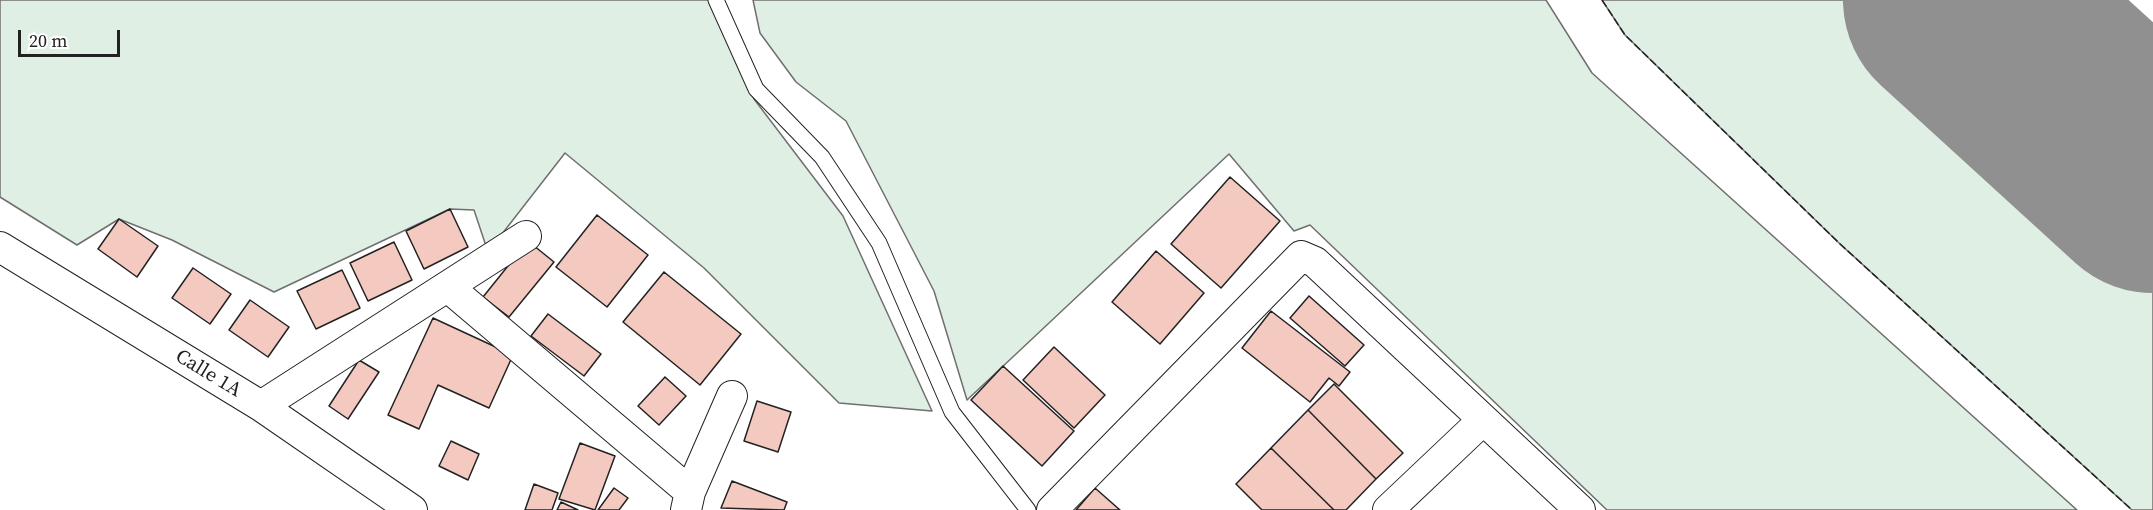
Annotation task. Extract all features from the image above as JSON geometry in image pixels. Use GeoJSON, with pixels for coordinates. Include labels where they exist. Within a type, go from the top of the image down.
{"type":"FeatureCollection","features":[{"type":"Feature","properties":{"kind":"street"},"geometry":{"type":"LineString","coordinates":[[261,406],[526,236]]}},
{"type":"Feature","properties":{"kind":"street","name":"Calle 1A"},"geometry":{"type":"LineString","coordinates":[[0,247],[261,406],[412,510]]}},
{"type":"Feature","properties":{"kind":"street"},"geometry":{"type":"LineString","coordinates":[[1052,510],[1301,256],[1315,262],[1482,421],[1580,510]]}},
{"type":"Feature","properties":{"kind":"street"},"geometry":{"type":"LineString","coordinates":[[448,286],[688,501],[732,396]]}},
{"type":"Feature","properties":{"kind":"street"},"geometry":{"type":"LineString","coordinates":[[1388,510],[1482,421]]}},
{"type":"Feature","properties":{"kind":"lane"},"geometry":{"type":"LineString","coordinates":[[716,0],[756,89],[822,157],[879,243],[952,412],[1028,510]]}},
{"type":"Feature","properties":{"kind":"green space"},"geometry":{"type":"Polygon","coordinates":[[[0,0],[713,0],[754,99],[843,216],[932,411],[839,403],[704,268],[565,153],[488,252],[474,210],[450,209],[274,292],[172,240],[119,219],[77,245],[0,197],[0,0]]]}},
{"type":"Feature","properties":{"kind":"green space"},"geometry":{"type":"Polygon","coordinates":[[[753,0],[1546,0],[1592,73],[2077,510],[1607,510],[1310,225],[1294,231],[1229,154],[967,400],[934,291],[846,121],[796,82],[760,33],[753,0]]]}},
{"type":"Feature","properties":{"kind":"green space"},"geometry":{"type":"Polygon","coordinates":[[[1602,0],[1929,0],[2153,205],[2153,510],[2132,510],[1839,243],[1625,35],[1602,0]]]}},
{"type":"Feature","properties":{"kind":"building"},"geometry":{"type":"Polygon","coordinates":[[[1230,177],[1280,221],[1221,288],[1171,244],[1230,177]]]}},
{"type":"Feature","properties":{"kind":"building"},"geometry":{"type":"Polygon","coordinates":[[[450,209],[468,247],[424,269],[406,231],[450,209]]]}},
{"type":"Feature","properties":{"kind":"building"},"geometry":{"type":"Polygon","coordinates":[[[597,215],[648,255],[607,307],[556,267],[597,215]]]}},
{"type":"Feature","properties":{"kind":"building"},"geometry":{"type":"Polygon","coordinates":[[[119,219],[158,246],[137,277],[98,249],[119,219]]]}},
{"type":"Feature","properties":{"kind":"building"},"geometry":{"type":"Polygon","coordinates":[[[528,241],[554,262],[509,317],[483,297],[528,241]]]}},
{"type":"Feature","properties":{"kind":"building"},"geometry":{"type":"Polygon","coordinates":[[[394,242],[412,280],[368,301],[350,263],[394,242]]]}},
{"type":"Feature","properties":{"kind":"building"},"geometry":{"type":"Polygon","coordinates":[[[1156,251],[1204,293],[1160,344],[1112,302],[1156,251]]]}},
{"type":"Feature","properties":{"kind":"building"},"geometry":{"type":"Polygon","coordinates":[[[193,268],[231,294],[210,324],[172,298],[193,268]]]}},
{"type":"Feature","properties":{"kind":"building"},"geometry":{"type":"Polygon","coordinates":[[[342,270],[360,308],[316,329],[297,291],[342,270]]]}},
{"type":"Feature","properties":{"kind":"building"},"geometry":{"type":"Polygon","coordinates":[[[664,272],[741,334],[700,385],[623,322],[664,272]]]}},
{"type":"Feature","properties":{"kind":"building"},"geometry":{"type":"Polygon","coordinates":[[[1309,296],[1364,345],[1345,366],[1290,318],[1309,296]]]}},
{"type":"Feature","properties":{"kind":"building"},"geometry":{"type":"Polygon","coordinates":[[[250,300],[289,327],[268,357],[229,330],[250,300]]]}},
{"type":"Feature","properties":{"kind":"building"},"geometry":{"type":"Polygon","coordinates":[[[1271,311],[1350,372],[1339,386],[1329,378],[1310,402],[1242,348],[1271,311]]]}},
{"type":"Feature","properties":{"kind":"building"},"geometry":{"type":"Polygon","coordinates":[[[548,314],[601,354],[584,376],[531,336],[548,314]]]}},
{"type":"Feature","properties":{"kind":"building"},"geometry":{"type":"Polygon","coordinates":[[[433,318],[513,355],[489,408],[438,385],[419,429],[388,415],[433,318]]]}},
{"type":"Feature","properties":{"kind":"building"},"geometry":{"type":"Polygon","coordinates":[[[1054,347],[1105,395],[1074,428],[1023,380],[1054,347]]]}},
{"type":"Feature","properties":{"kind":"building"},"geometry":{"type":"Polygon","coordinates":[[[359,360],[379,372],[348,419],[329,406],[359,360]]]}},
{"type":"Feature","properties":{"kind":"building"},"geometry":{"type":"Polygon","coordinates":[[[1003,366],[1074,431],[1042,466],[971,400],[1003,366]]]}},
{"type":"Feature","properties":{"kind":"building"},"geometry":{"type":"Polygon","coordinates":[[[665,377],[686,396],[659,425],[638,406],[665,377]]]}},
{"type":"Feature","properties":{"kind":"building"},"geometry":{"type":"Polygon","coordinates":[[[1334,384],[1403,453],[1376,479],[1308,410],[1334,384]]]}},
{"type":"Feature","properties":{"kind":"building"},"geometry":{"type":"Polygon","coordinates":[[[757,401],[791,412],[778,452],[744,441],[757,401]]]}},
{"type":"Feature","properties":{"kind":"building"},"geometry":{"type":"Polygon","coordinates":[[[1308,410],[1376,479],[1346,510],[1334,510],[1271,448],[1308,410]]]}},
{"type":"Feature","properties":{"kind":"building"},"geometry":{"type":"Polygon","coordinates":[[[451,441],[479,454],[468,480],[439,466],[451,441]]]}},
{"type":"Feature","properties":{"kind":"building"},"geometry":{"type":"Polygon","coordinates":[[[580,443],[615,456],[595,510],[559,499],[580,443]]]}},
{"type":"Feature","properties":{"kind":"building"},"geometry":{"type":"Polygon","coordinates":[[[1271,448],[1334,510],[1262,510],[1236,484],[1271,448]]]}},
{"type":"Feature","properties":{"kind":"building"},"geometry":{"type":"Polygon","coordinates":[[[732,481],[787,502],[784,510],[721,508],[732,481]]]}},
{"type":"Feature","properties":{"kind":"building"},"geometry":{"type":"Polygon","coordinates":[[[534,484],[558,493],[552,510],[525,510],[534,484]]]}},
{"type":"Feature","properties":{"kind":"building"},"geometry":{"type":"Polygon","coordinates":[[[614,488],[628,498],[619,510],[598,510],[614,488]]]}},
{"type":"Feature","properties":{"kind":"building"},"geometry":{"type":"Polygon","coordinates":[[[1095,488],[1120,510],[1076,510],[1095,488]]]}},
{"type":"Feature","properties":{"kind":"building"},"geometry":{"type":"Polygon","coordinates":[[[561,502],[578,510],[557,510],[561,502]]]}},
{"type":"Feature","properties":{"kind":"runway"},"geometry":{"type":"LineString","coordinates":[[1958,0],[2153,178]]}},
{"type":"Feature","properties":{"kind":"fence"},"geometry":{"type":"LineString","coordinates":[[1602,0],[1625,35],[1839,243],[2132,510]]}}]}
